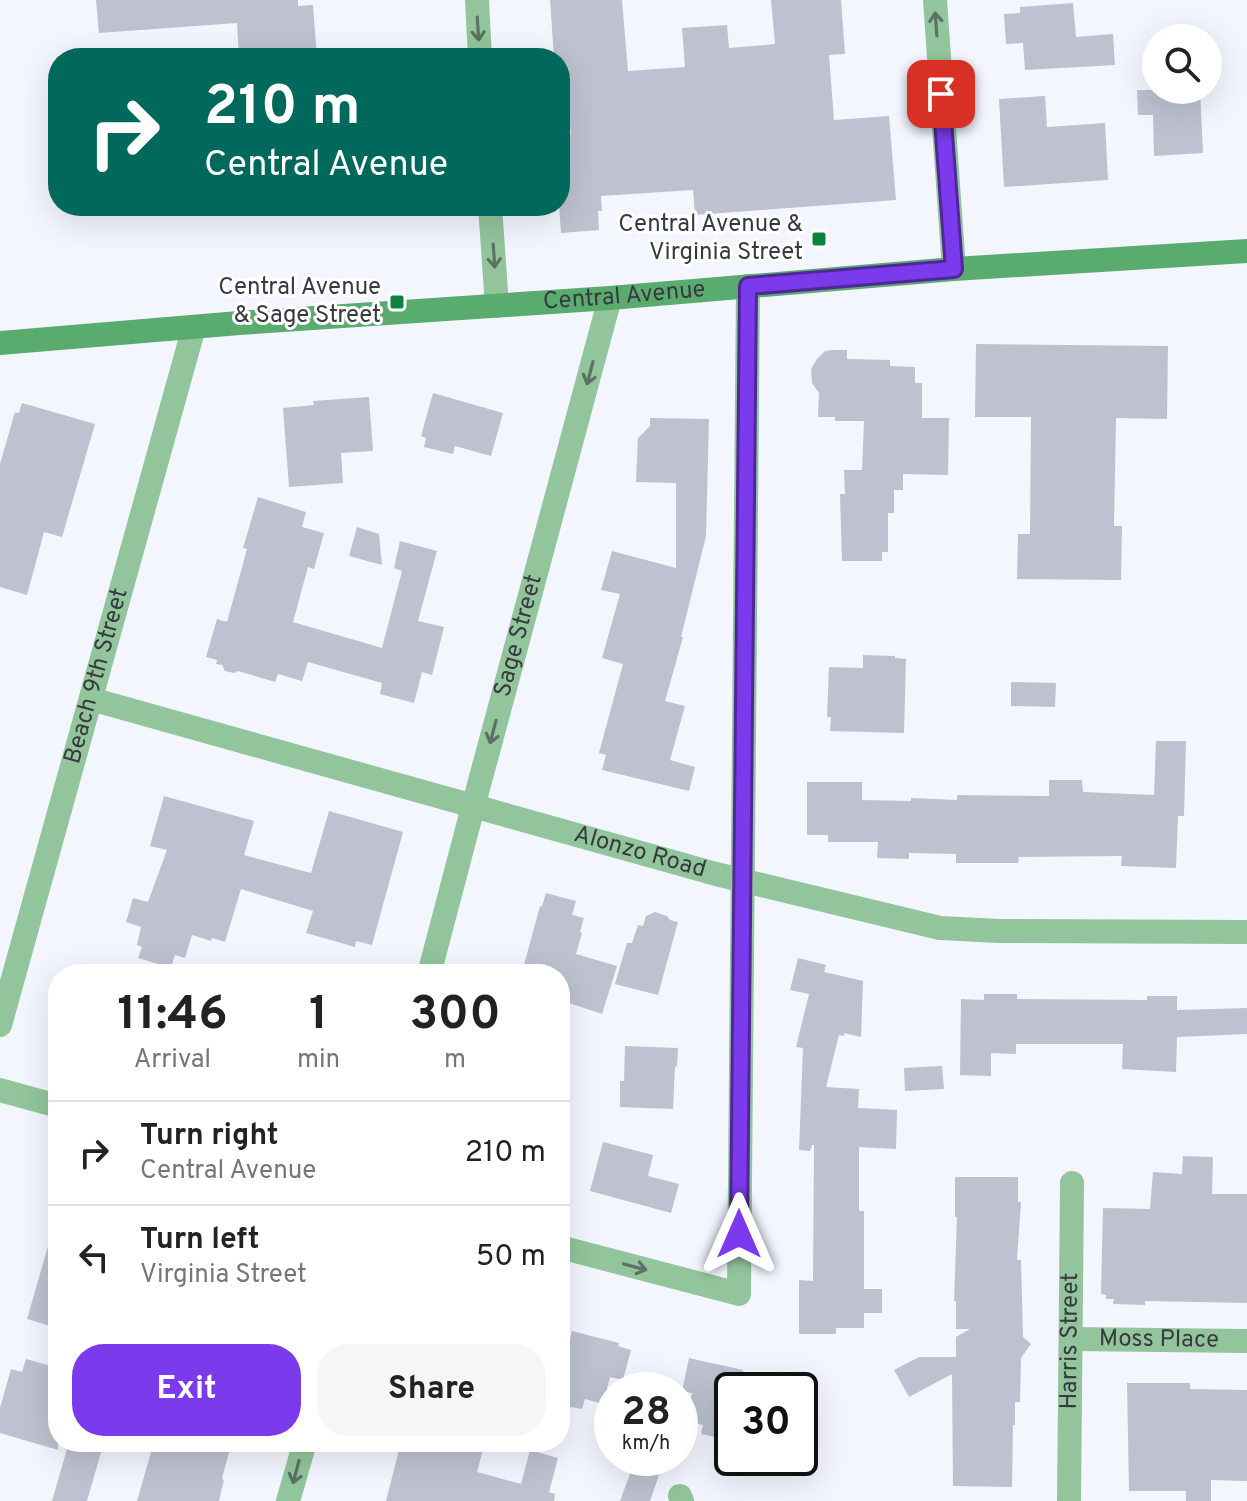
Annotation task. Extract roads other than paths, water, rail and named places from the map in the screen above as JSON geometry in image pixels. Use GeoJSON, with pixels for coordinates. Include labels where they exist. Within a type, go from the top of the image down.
{"type":"FeatureCollection","features":[{"type":"Feature","properties":{"kind":"street"},"geometry":{"type":"LineString","coordinates":[[477,0],[479,48]]}},
{"type":"Feature","properties":{"kind":"street"},"geometry":{"type":"LineString","coordinates":[[935,0],[954,269]]}},
{"type":"Feature","properties":{"kind":"street"},"geometry":{"type":"LineString","coordinates":[[491,216],[497,306]]}},
{"type":"Feature","properties":{"kind":"street","name":"Central Avenue"},"geometry":{"type":"LineString","coordinates":[[0,343],[954,269],[1247,251]]}},
{"type":"Feature","properties":{"kind":"street"},"geometry":{"type":"LineString","coordinates":[[570,1250],[739,1294],[748,286]]}},
{"type":"Feature","properties":{"kind":"street","name":"Sage Street"},"geometry":{"type":"LineString","coordinates":[[432,964],[610,298]]}},
{"type":"Feature","properties":{"kind":"street","name":"Beach 9th Street"},"geometry":{"type":"LineString","coordinates":[[0,1025],[194,327]]}},
{"type":"Feature","properties":{"kind":"street","name":"Alonzo Road"},"geometry":{"type":"LineString","coordinates":[[91,699],[742,881],[940,928],[1247,932]]}},
{"type":"Feature","properties":{"kind":"street"},"geometry":{"type":"LineString","coordinates":[[0,1090],[48,1103]]}},
{"type":"Feature","properties":{"kind":"street","name":"Harris Street"},"geometry":{"type":"LineString","coordinates":[[1069,1501],[1072,1183]]}},
{"type":"Feature","properties":{"kind":"street","name":"Moss Place"},"geometry":{"type":"LineString","coordinates":[[1071,1339],[1247,1341]]}},
{"type":"Feature","properties":{"kind":"street"},"geometry":{"type":"LineString","coordinates":[[288,1501],[302,1452]]}},
{"type":"Feature","properties":{"kind":"place","name":"Central Avenue & Virginia Street"},"geometry":{"type":"Point","coordinates":[819,239]}},
{"type":"Feature","properties":{"kind":"place","name":"Central Avenue & Sage Street"},"geometry":{"type":"Point","coordinates":[397,302]}}]}
